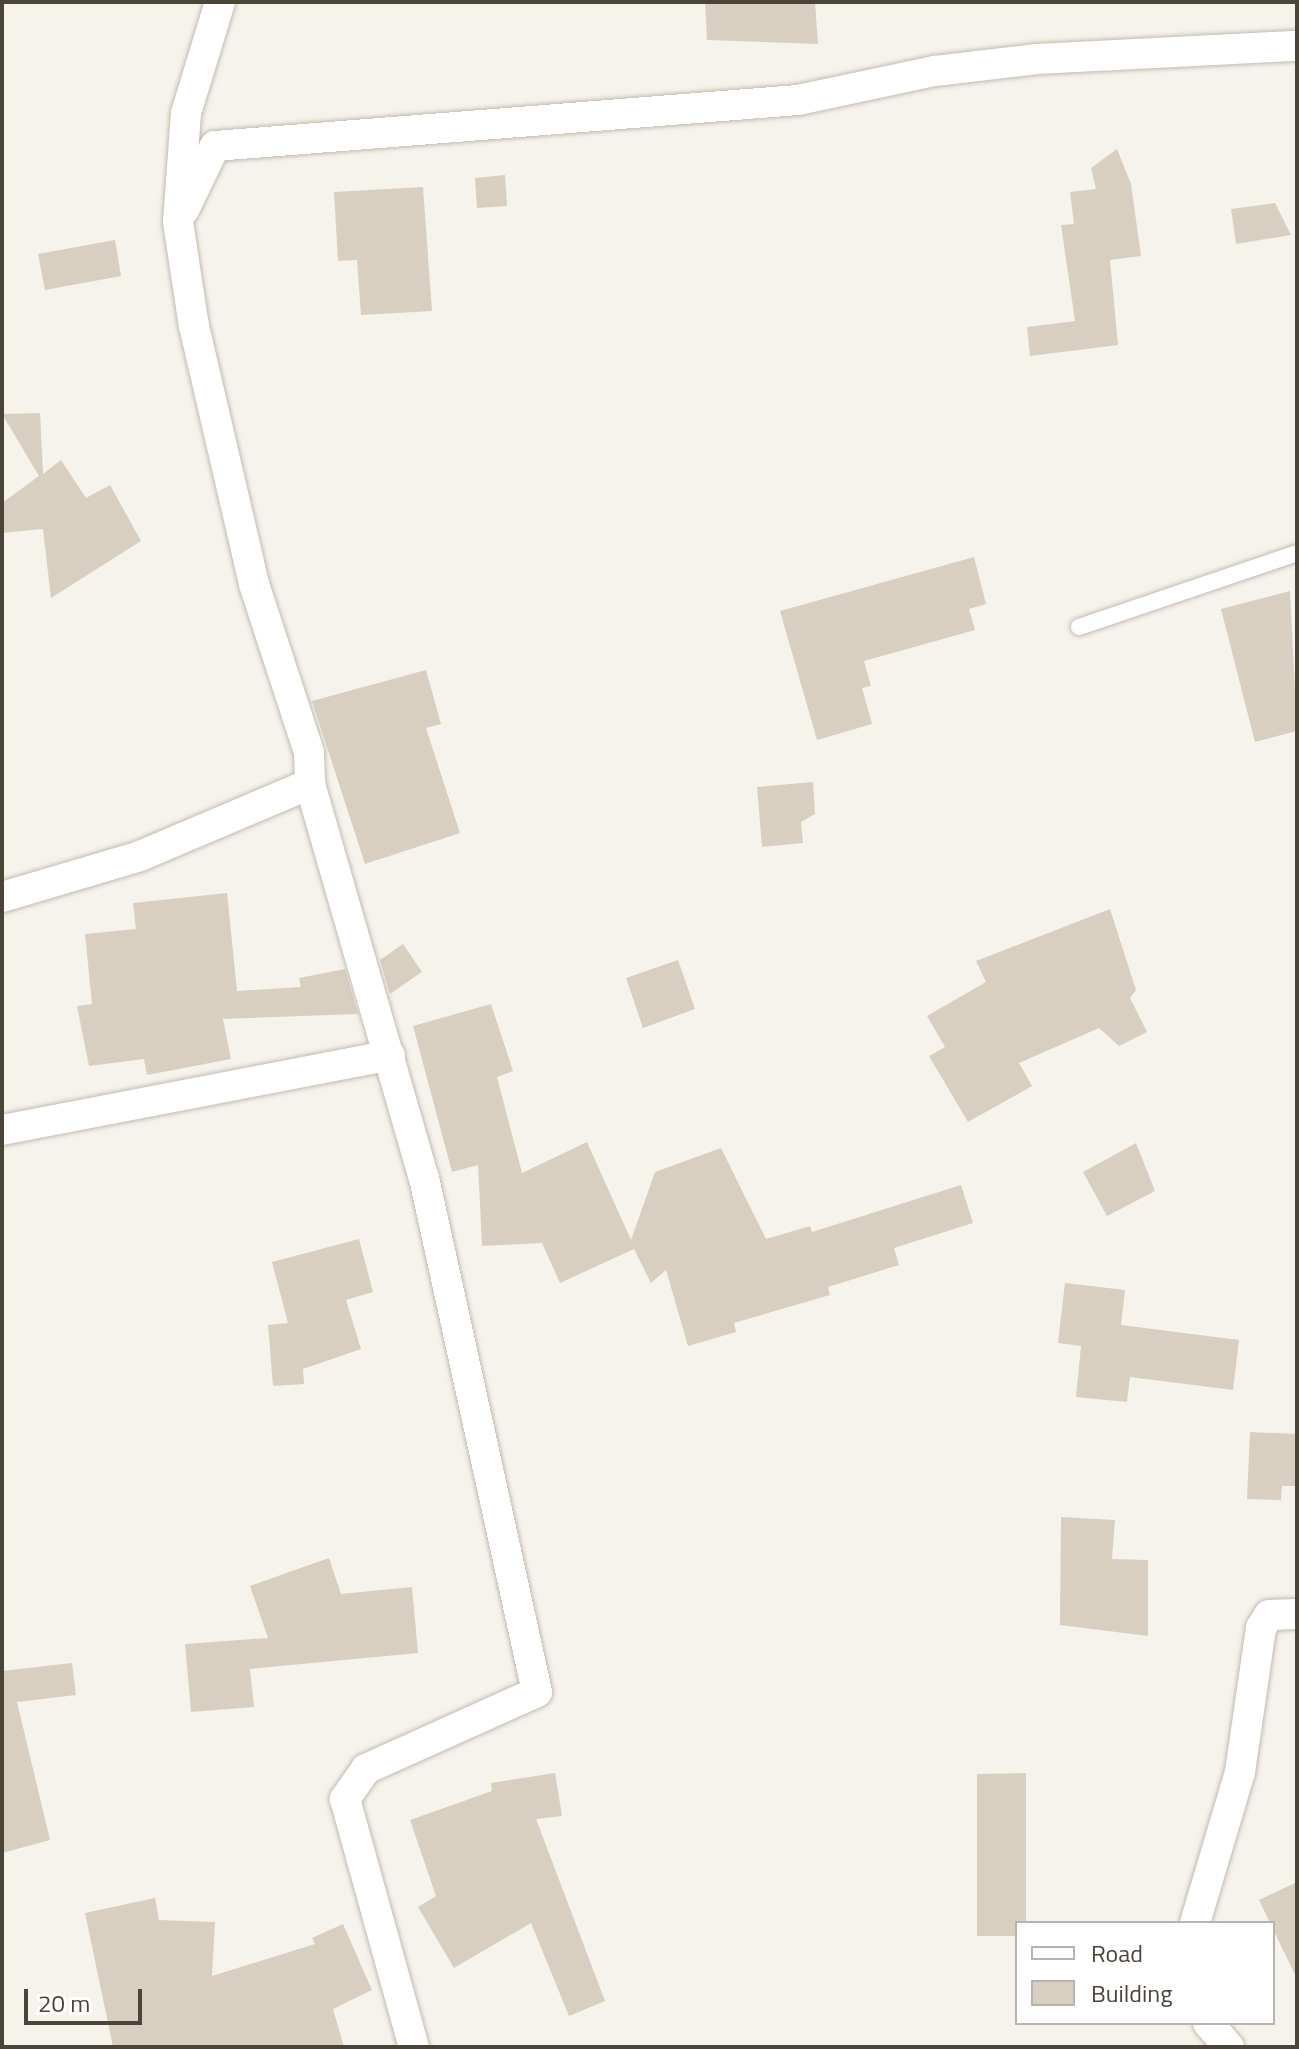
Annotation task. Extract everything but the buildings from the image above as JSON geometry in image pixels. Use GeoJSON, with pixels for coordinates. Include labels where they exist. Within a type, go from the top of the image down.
{"type":"FeatureCollection","features":[{"type":"Feature","properties":{"kind":"street"},"geometry":{"type":"LineString","coordinates":[[220,2],[186,113],[178,222],[222,451],[254,584],[309,752],[310,784],[424,1178],[537,1692],[366,1769],[345,1799],[414,2047]]}},
{"type":"Feature","properties":{"kind":"street"},"geometry":{"type":"LineString","coordinates":[[215,146],[798,100],[935,71],[1037,59],[1297,46]]}},
{"type":"Feature","properties":{"kind":"street"},"geometry":{"type":"LineString","coordinates":[[186,113],[215,146]]}},
{"type":"Feature","properties":{"kind":"street"},"geometry":{"type":"LineString","coordinates":[[178,222],[215,146]]}},
{"type":"Feature","properties":{"kind":"street"},"geometry":{"type":"LineString","coordinates":[[2,897],[140,856],[310,784]]}},
{"type":"Feature","properties":{"kind":"street"},"geometry":{"type":"LineString","coordinates":[[2,1130],[390,1055]]}},
{"type":"Feature","properties":{"kind":"street"},"geometry":{"type":"LineString","coordinates":[[1196,1921],[1240,1772],[1261,1628],[1269,1615],[1297,1614]]}},
{"type":"Feature","properties":{"kind":"street"},"geometry":{"type":"LineString","coordinates":[[1210,2025],[1229,2047]]}},
{"type":"Feature","properties":{"kind":"lane"},"geometry":{"type":"LineString","coordinates":[[1079,627],[1297,553]]}}]}
